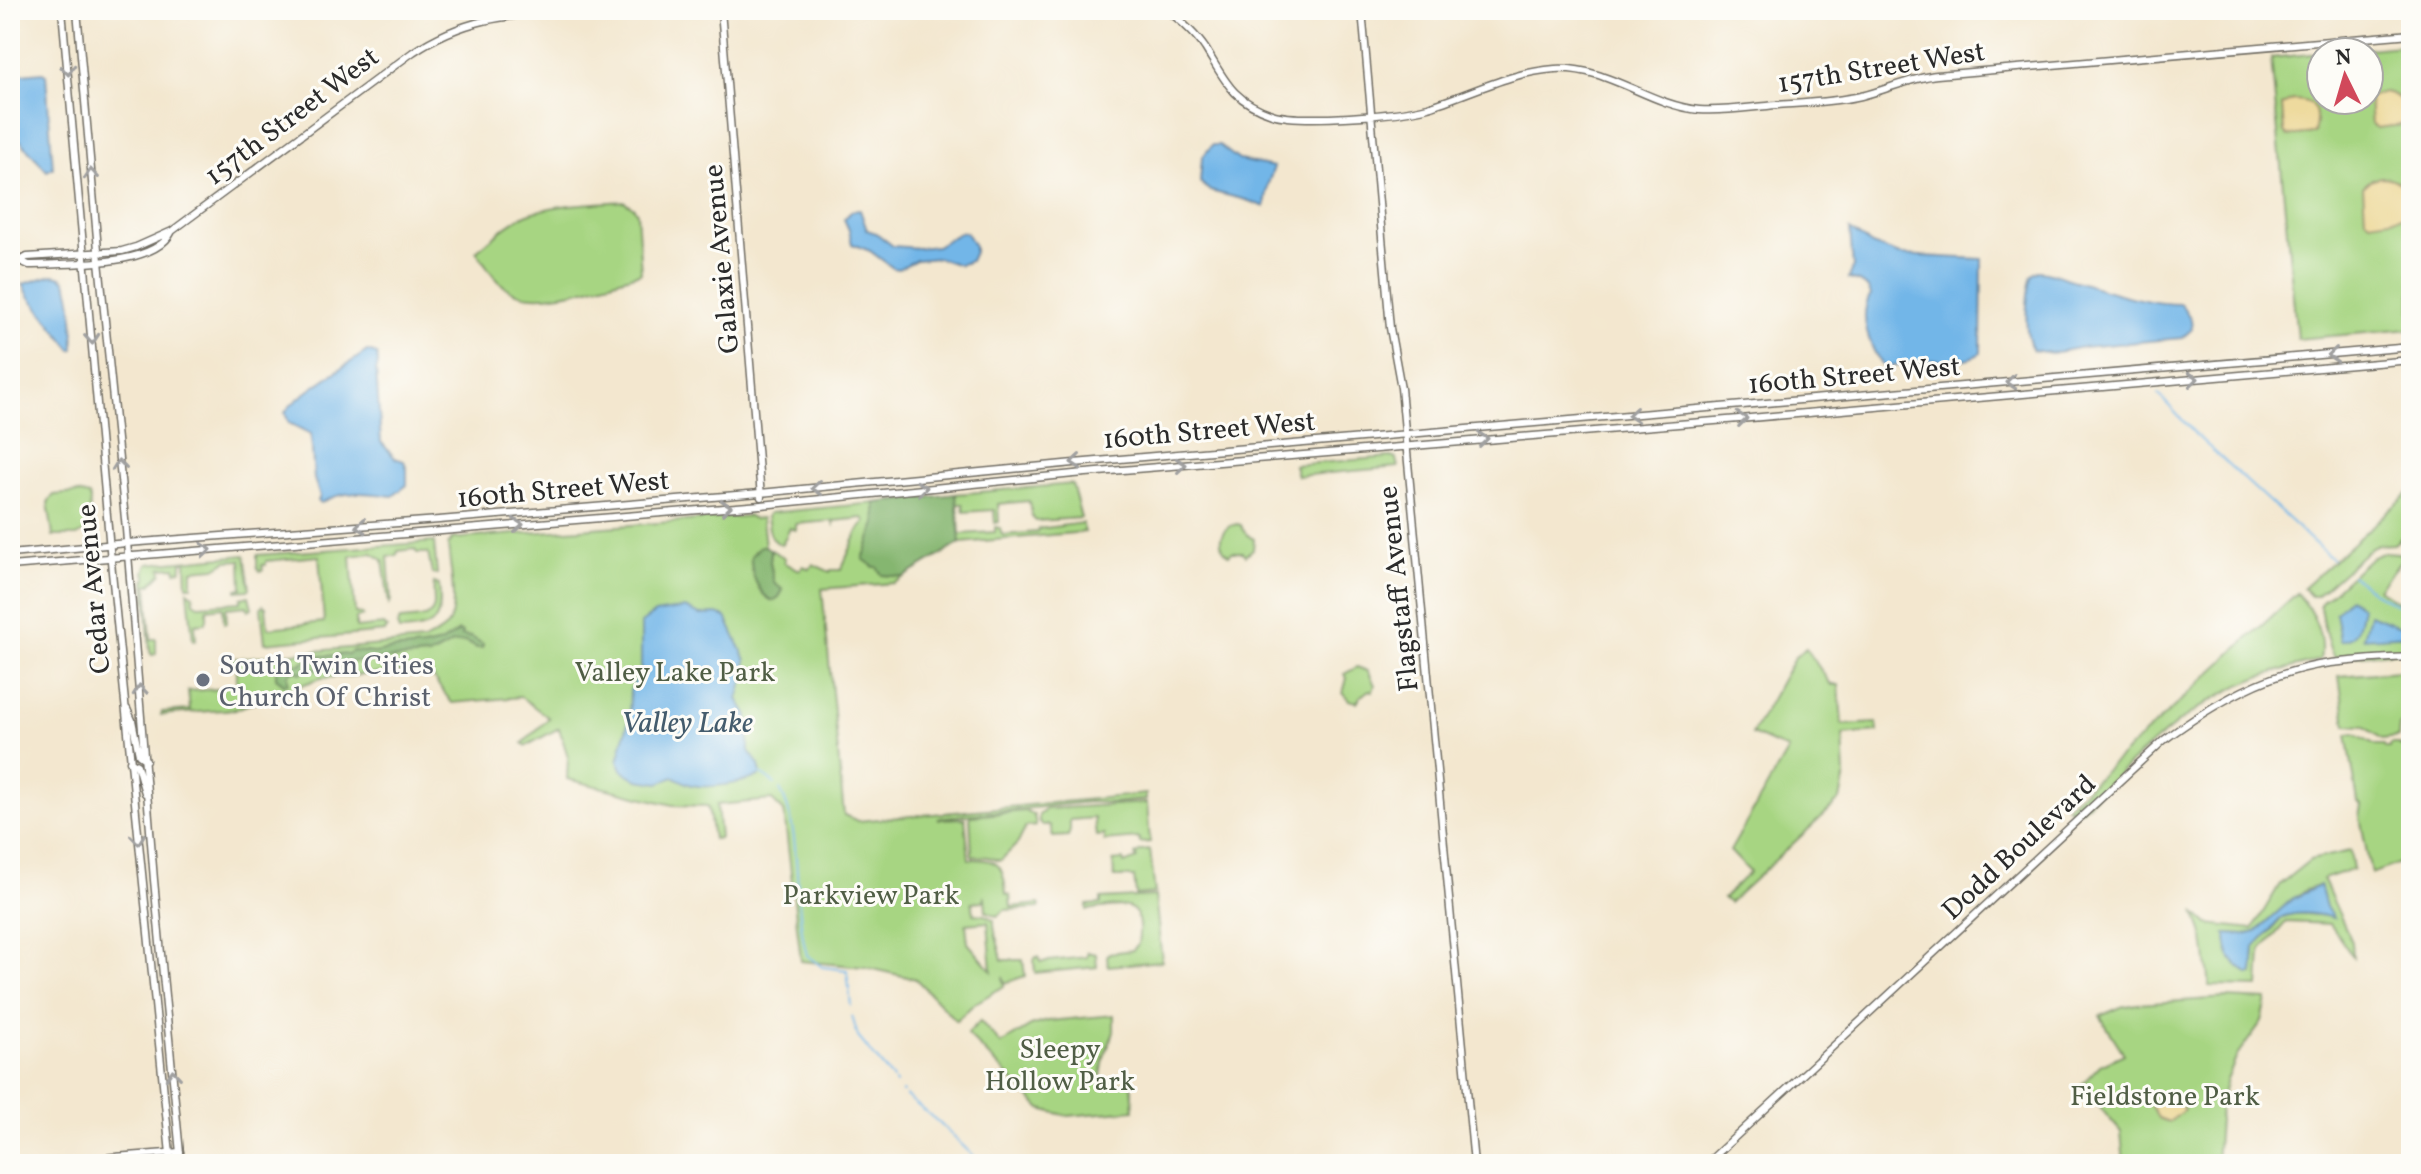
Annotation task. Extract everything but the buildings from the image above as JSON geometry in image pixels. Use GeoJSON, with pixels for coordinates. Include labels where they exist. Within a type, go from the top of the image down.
{"type":"FeatureCollection","features":[{"type":"Feature","properties":{"kind":"main road","name":"Cedar Avenue"},"geometry":{"type":"LineString","coordinates":[[62,10],[130,761],[171,1164]]}},
{"type":"Feature","properties":{"kind":"main road","name":"Cedar Avenue"},"geometry":{"type":"LineString","coordinates":[[77,10],[181,1164]]}},
{"type":"Feature","properties":{"kind":"main road","name":"157th Street West"},"geometry":{"type":"LineString","coordinates":[[20,261],[27,257],[136,247],[172,231],[436,38],[490,18],[579,10]]}},
{"type":"Feature","properties":{"kind":"main road","name":"Galaxie Avenue"},"geometry":{"type":"LineString","coordinates":[[721,10],[761,505]]}},
{"type":"Feature","properties":{"kind":"main road","name":"157th Street West"},"geometry":{"type":"LineString","coordinates":[[1167,10],[1195,35],[1230,88],[1244,100],[1261,110],[1299,119],[1426,107],[1521,74],[1557,69],[1598,74],[1680,107],[1722,110],[1844,99],[1937,75],[2411,34]]}},
{"type":"Feature","properties":{"kind":"main road","name":"Flagstaff Avenue"},"geometry":{"type":"LineString","coordinates":[[1362,10],[1390,328],[1405,434],[1474,1164]]}},
{"type":"Feature","properties":{"kind":"main road","name":"157th Street West"},"geometry":{"type":"LineString","coordinates":[[10,261],[29,265],[140,255],[168,240],[172,231]]}},
{"type":"Feature","properties":{"kind":"main road","name":"160th Street West"},"geometry":{"type":"LineString","coordinates":[[10,554],[760,493],[1000,469],[2411,347]]}},
{"type":"Feature","properties":{"kind":"main road","name":"160th Street West"},"geometry":{"type":"LineString","coordinates":[[10,566],[761,505],[945,485],[2411,360]]}},
{"type":"Feature","properties":{"kind":"main road","name":"Dodd Boulevard"},"geometry":{"type":"LineString","coordinates":[[1706,1164],[2164,740],[2188,722],[2224,700],[2275,678],[2328,663],[2411,657]]}},
{"type":"Feature","properties":{"kind":"main road"},"geometry":{"type":"LineString","coordinates":[[125,706],[132,720],[139,755],[146,760]]}},
{"type":"Feature","properties":{"kind":"main road"},"geometry":{"type":"LineString","coordinates":[[130,761],[138,768],[149,804]]}},
{"type":"Feature","properties":{"kind":"main road"},"geometry":{"type":"LineString","coordinates":[[23,1164],[180,1152]]}},
{"type":"Feature","properties":{"kind":"green space"},"geometry":{"type":"Polygon","coordinates":[[[2411,45],[2411,329],[2297,339],[2271,58],[2305,55],[2305,116],[2385,116],[2385,47],[2411,45]]]}},
{"type":"Feature","properties":{"kind":"green space"},"geometry":{"type":"Polygon","coordinates":[[[624,201],[637,213],[641,273],[573,292],[537,296],[521,294],[498,281],[476,251],[507,226],[539,210],[624,201]]]}},
{"type":"Feature","properties":{"kind":"green space"},"geometry":{"type":"Polygon","coordinates":[[[1396,459],[1398,467],[1297,476],[1294,465],[1396,459]]]}},
{"type":"Feature","properties":{"kind":"green space","name":"Valley Lake Park"},"geometry":{"type":"Polygon","coordinates":[[[1072,484],[1081,518],[1036,521],[1032,517],[1029,501],[998,504],[999,522],[995,523],[994,510],[964,512],[963,504],[958,504],[960,534],[995,532],[995,527],[1000,528],[1002,535],[1037,532],[1038,529],[1082,523],[1085,532],[961,543],[894,583],[822,589],[844,815],[858,821],[1146,794],[1146,800],[1089,802],[938,818],[965,818],[969,859],[987,860],[998,866],[1004,877],[1006,894],[1010,895],[1011,907],[1040,906],[1005,910],[997,916],[986,911],[985,897],[983,901],[972,902],[974,914],[994,920],[1002,960],[1023,960],[1025,976],[1005,983],[1003,977],[1004,986],[974,1004],[956,1021],[916,979],[864,967],[801,961],[784,812],[772,800],[717,805],[720,838],[713,839],[708,806],[673,805],[567,779],[568,757],[559,728],[526,746],[523,743],[549,718],[521,697],[452,703],[427,670],[321,678],[236,709],[161,715],[162,712],[190,710],[188,691],[237,685],[236,665],[230,659],[424,641],[438,633],[446,627],[452,610],[448,544],[451,539],[748,516],[762,518],[769,583],[774,583],[771,550],[785,558],[784,563],[800,570],[803,566],[810,569],[813,564],[830,572],[841,570],[858,531],[866,521],[863,518],[835,521],[834,525],[832,521],[796,524],[796,530],[790,528],[782,545],[770,534],[769,513],[875,503],[875,508],[956,500],[956,494],[1072,484]],[[988,922],[966,924],[968,943],[992,971],[988,922]]]}},
{"type":"Feature","properties":{"kind":"green space"},"geometry":{"type":"Polygon","coordinates":[[[2411,491],[2411,529],[2394,544],[2369,549],[2316,596],[2311,596],[2303,588],[2411,491]]]}},
{"type":"Feature","properties":{"kind":"green space"},"geometry":{"type":"Polygon","coordinates":[[[77,493],[90,499],[89,529],[77,536],[53,536],[48,502],[54,495],[77,493]]]}},
{"type":"Feature","properties":{"kind":"green space"},"geometry":{"type":"Polygon","coordinates":[[[956,494],[960,543],[904,577],[882,575],[877,567],[863,559],[876,523],[875,503],[956,494]]]}},
{"type":"Feature","properties":{"kind":"green space"},"geometry":{"type":"Polygon","coordinates":[[[1237,524],[1254,539],[1253,549],[1246,555],[1232,552],[1229,555],[1222,546],[1223,532],[1237,524]]]}},
{"type":"Feature","properties":{"kind":"green space"},"geometry":{"type":"Polygon","coordinates":[[[434,542],[437,574],[432,574],[428,553],[417,553],[415,549],[398,551],[397,555],[388,557],[389,604],[383,560],[372,553],[351,556],[355,613],[363,616],[356,618],[356,628],[384,625],[387,628],[385,632],[265,643],[263,605],[266,607],[268,628],[324,622],[319,556],[266,561],[260,571],[257,555],[434,542]]]}},
{"type":"Feature","properties":{"kind":"green space"},"geometry":{"type":"Polygon","coordinates":[[[760,546],[771,550],[774,583],[783,590],[773,601],[759,588],[752,569],[751,556],[760,546]]]}},
{"type":"Feature","properties":{"kind":"green space"},"geometry":{"type":"Polygon","coordinates":[[[2385,552],[2404,556],[2378,589],[2411,607],[2411,651],[2334,657],[2320,604],[2370,558],[2385,552]]]}},
{"type":"Feature","properties":{"kind":"green space"},"geometry":{"type":"Polygon","coordinates":[[[245,555],[248,590],[237,591],[242,588],[241,560],[227,561],[215,568],[192,570],[192,586],[187,586],[186,562],[182,562],[181,570],[161,568],[162,573],[147,585],[151,639],[156,639],[156,654],[152,655],[145,580],[148,564],[245,555]]]}},
{"type":"Feature","properties":{"kind":"green space"},"geometry":{"type":"Polygon","coordinates":[[[434,583],[439,585],[440,607],[434,621],[421,628],[399,631],[397,626],[400,620],[422,618],[431,613],[434,583]]]}},
{"type":"Feature","properties":{"kind":"green space"},"geometry":{"type":"Polygon","coordinates":[[[188,591],[199,605],[241,602],[241,598],[249,596],[252,608],[226,608],[227,623],[224,623],[223,607],[207,609],[205,623],[195,624],[196,640],[193,640],[188,591]]]}},
{"type":"Feature","properties":{"kind":"green space"},"geometry":{"type":"Polygon","coordinates":[[[2297,593],[2316,624],[2321,642],[2320,660],[2253,680],[2211,701],[2152,743],[2082,809],[2074,811],[2066,807],[2297,593]]]}},
{"type":"Feature","properties":{"kind":"green space"},"geometry":{"type":"Polygon","coordinates":[[[459,631],[461,636],[471,637],[483,644],[482,648],[466,642],[453,643],[429,656],[348,662],[324,670],[306,669],[301,673],[295,670],[288,674],[285,685],[276,678],[276,669],[290,663],[301,664],[320,656],[353,651],[375,653],[423,647],[441,643],[459,631]]]}},
{"type":"Feature","properties":{"kind":"green space"},"geometry":{"type":"Polygon","coordinates":[[[1806,648],[1831,685],[1839,685],[1842,725],[1877,723],[1878,732],[1843,735],[1845,775],[1840,800],[1729,903],[1723,898],[1750,872],[1730,851],[1788,750],[1752,734],[1794,658],[1806,648]]]}},
{"type":"Feature","properties":{"kind":"green space"},"geometry":{"type":"Polygon","coordinates":[[[1357,667],[1368,671],[1375,685],[1373,691],[1369,690],[1357,702],[1349,700],[1343,693],[1347,678],[1344,674],[1357,667]]]}},
{"type":"Feature","properties":{"kind":"green space"},"geometry":{"type":"Polygon","coordinates":[[[2411,670],[2411,719],[2399,725],[2398,737],[2382,739],[2364,726],[2346,725],[2339,676],[2411,670]]]}},
{"type":"Feature","properties":{"kind":"green space"},"geometry":{"type":"Polygon","coordinates":[[[2355,733],[2385,748],[2390,748],[2391,744],[2401,747],[2411,743],[2411,884],[2402,862],[2371,874],[2360,817],[2362,805],[2358,802],[2347,734],[2355,733]]]}},
{"type":"Feature","properties":{"kind":"green space"},"geometry":{"type":"Polygon","coordinates":[[[1147,803],[1150,842],[1140,843],[1139,838],[1104,841],[1104,835],[1096,836],[1094,818],[1070,820],[1068,836],[1053,837],[1050,825],[1039,822],[1039,815],[1046,809],[1147,803]]]}},
{"type":"Feature","properties":{"kind":"green space"},"geometry":{"type":"Polygon","coordinates":[[[1026,811],[1034,815],[1036,826],[1026,827],[1018,843],[1000,861],[972,856],[970,816],[1026,811]]]}},
{"type":"Feature","properties":{"kind":"green space"},"geometry":{"type":"Polygon","coordinates":[[[1150,850],[1155,893],[1136,895],[1134,877],[1114,877],[1113,861],[1123,860],[1124,864],[1137,859],[1135,855],[1141,851],[1150,850]]]}},
{"type":"Feature","properties":{"kind":"green space"},"geometry":{"type":"Polygon","coordinates":[[[2350,851],[2353,869],[2323,879],[2352,942],[2353,957],[2330,924],[2286,922],[2261,951],[2259,987],[2210,986],[2204,938],[2196,913],[2208,924],[2253,929],[2280,884],[2310,860],[2350,851]],[[2320,885],[2292,899],[2256,932],[2226,934],[2253,973],[2255,947],[2283,917],[2296,913],[2328,916],[2320,885]]]}},
{"type":"Feature","properties":{"kind":"green space"},"geometry":{"type":"Polygon","coordinates":[[[1155,896],[1162,961],[1108,966],[1109,953],[1133,950],[1138,944],[1138,918],[1128,908],[1087,910],[1087,905],[1101,904],[1101,899],[1155,896]]]}},
{"type":"Feature","properties":{"kind":"green space"},"geometry":{"type":"Polygon","coordinates":[[[1087,952],[1096,954],[1097,967],[1035,973],[1036,957],[1040,962],[1087,957],[1087,952]]]}},
{"type":"Feature","properties":{"kind":"green space","name":"Fieldstone Park"},"geometry":{"type":"Polygon","coordinates":[[[2226,998],[2267,1000],[2262,1021],[2237,1056],[2227,1080],[2220,1105],[2216,1164],[2124,1164],[2121,1132],[2081,1085],[2100,1065],[2124,1054],[2100,1016],[2137,1004],[2226,998]]]}},
{"type":"Feature","properties":{"kind":"green space","name":"Sleepy Hollow Park"},"geometry":{"type":"Polygon","coordinates":[[[1114,1015],[1114,1032],[1104,1057],[1100,1083],[1132,1084],[1134,1110],[1068,1116],[1041,1109],[967,1034],[980,1021],[1001,1044],[1031,1026],[1048,1021],[1114,1015]]]}},
{"type":"Feature","properties":{"kind":"sand"},"geometry":{"type":"Polygon","coordinates":[[[2385,92],[2399,99],[2404,113],[2402,125],[2376,128],[2371,124],[2370,116],[2385,116],[2385,92]]]}},
{"type":"Feature","properties":{"kind":"sand"},"geometry":{"type":"Polygon","coordinates":[[[2293,100],[2305,102],[2305,116],[2316,116],[2314,133],[2288,136],[2284,133],[2282,105],[2293,100]]]}},
{"type":"Feature","properties":{"kind":"sand"},"geometry":{"type":"Polygon","coordinates":[[[2381,177],[2396,181],[2404,190],[2403,217],[2370,222],[2365,217],[2363,187],[2372,179],[2381,177]]]}},
{"type":"Feature","properties":{"kind":"sand"},"geometry":{"type":"Polygon","coordinates":[[[2167,1091],[2173,1092],[2184,1110],[2169,1122],[2158,1118],[2150,1105],[2167,1091]]]}},
{"type":"Feature","properties":{"kind":"water"},"geometry":{"type":"Polygon","coordinates":[[[43,72],[46,75],[53,168],[47,171],[10,129],[10,75],[43,72]]]}},
{"type":"Feature","properties":{"kind":"water"},"geometry":{"type":"Polygon","coordinates":[[[1212,145],[1219,145],[1239,160],[1274,167],[1265,207],[1210,191],[1202,184],[1202,158],[1212,145]]]}},
{"type":"Feature","properties":{"kind":"water"},"geometry":{"type":"Polygon","coordinates":[[[860,210],[867,230],[893,246],[936,246],[961,232],[966,233],[974,252],[970,261],[959,265],[938,258],[916,260],[898,269],[893,268],[870,251],[852,244],[844,219],[852,211],[860,210]]]}},
{"type":"Feature","properties":{"kind":"water"},"geometry":{"type":"Polygon","coordinates":[[[1850,230],[1872,245],[1900,255],[1982,259],[1981,353],[1960,360],[1929,360],[1883,366],[1865,322],[1870,291],[1863,284],[1849,279],[1853,267],[1850,230]]]}},
{"type":"Feature","properties":{"kind":"water"},"geometry":{"type":"Polygon","coordinates":[[[2038,271],[2141,299],[2181,304],[2191,319],[2192,329],[2182,338],[2083,347],[2052,353],[2033,350],[2026,313],[2032,275],[2038,271]]]}},
{"type":"Feature","properties":{"kind":"water"},"geometry":{"type":"Polygon","coordinates":[[[52,275],[64,279],[70,292],[72,350],[23,284],[52,275]]]}},
{"type":"Feature","properties":{"kind":"water"},"geometry":{"type":"Polygon","coordinates":[[[367,351],[377,354],[381,442],[395,458],[404,461],[407,485],[393,496],[347,494],[321,503],[314,479],[311,434],[289,423],[285,413],[309,390],[367,351]]]}},
{"type":"Feature","properties":{"kind":"water"},"geometry":{"type":"Polygon","coordinates":[[[2349,598],[2362,607],[2360,618],[2351,638],[2340,640],[2335,613],[2349,598]]]}},
{"type":"Feature","properties":{"kind":"water","name":"Valley Lake"},"geometry":{"type":"Polygon","coordinates":[[[685,608],[700,615],[726,617],[746,660],[738,699],[748,715],[749,751],[761,774],[756,777],[717,786],[692,785],[674,777],[659,783],[638,780],[623,771],[618,761],[629,719],[630,691],[641,670],[641,623],[655,613],[685,608]]]}},
{"type":"Feature","properties":{"kind":"water"},"geometry":{"type":"Polygon","coordinates":[[[2369,614],[2411,630],[2411,635],[2363,638],[2369,614]]]}},
{"type":"Feature","properties":{"kind":"water"},"geometry":{"type":"Polygon","coordinates":[[[2320,885],[2326,907],[2333,918],[2308,914],[2282,917],[2255,947],[2253,973],[2250,975],[2235,963],[2227,948],[2226,934],[2256,932],[2292,899],[2320,885]]]}},
{"type":"Feature","properties":{"kind":"waterway"},"geometry":{"type":"LineString","coordinates":[[2158,394],[2197,436],[2332,559]]}},
{"type":"Feature","properties":{"kind":"waterway"},"geometry":{"type":"LineString","coordinates":[[2352,575],[2374,593],[2411,612]]}},
{"type":"Feature","properties":{"kind":"waterway"},"geometry":{"type":"LineString","coordinates":[[761,774],[775,784]]}},
{"type":"Feature","properties":{"kind":"waterway"},"geometry":{"type":"LineString","coordinates":[[780,790],[792,825],[807,955],[822,967],[847,970],[851,1006]]}},
{"type":"Feature","properties":{"kind":"waterway"},"geometry":{"type":"LineString","coordinates":[[852,1016],[858,1037],[893,1079]]}},
{"type":"Feature","properties":{"kind":"waterway"},"geometry":{"type":"LineString","coordinates":[[906,1096],[982,1164]]}},
{"type":"Feature","properties":{"kind":"place","name":"South Twin Cities Church Of Christ"},"geometry":{"type":"Point","coordinates":[203,680]}},
{"type":"Feature","properties":{"kind":"park label","name":"Parkview Park"},"geometry":{"type":"Point","coordinates":[871,894]}}]}
